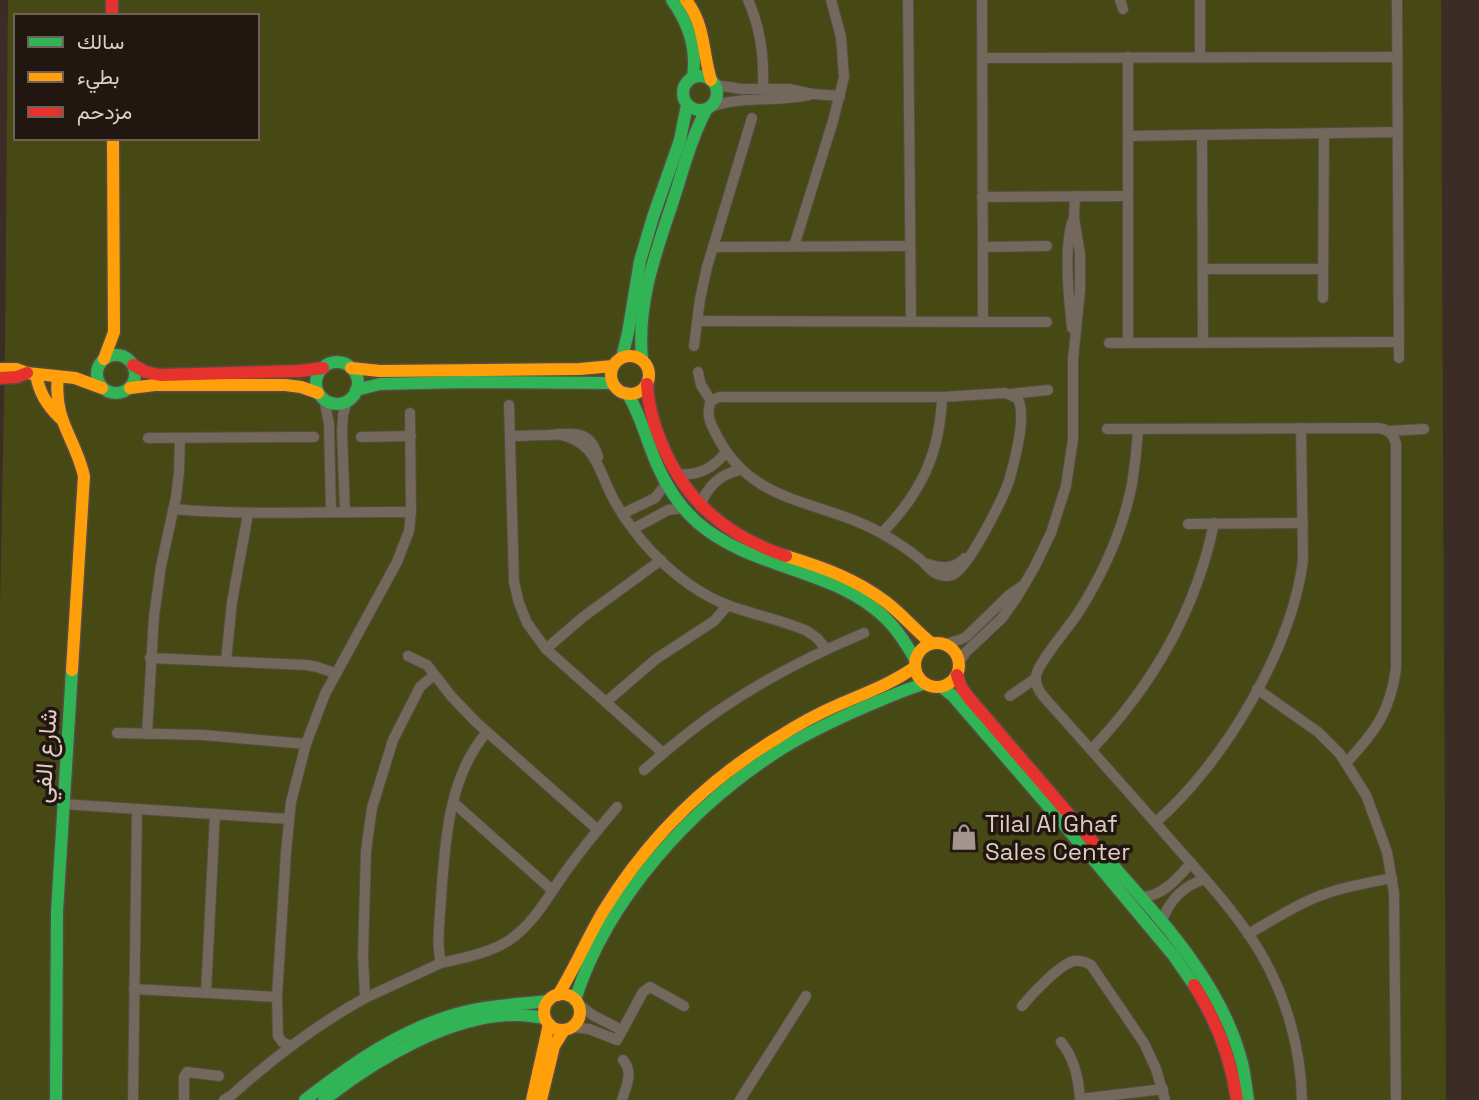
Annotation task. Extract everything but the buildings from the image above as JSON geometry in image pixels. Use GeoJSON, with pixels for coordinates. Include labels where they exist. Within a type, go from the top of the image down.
{"type":"FeatureCollection","features":[{"type":"Feature","properties":{"kind":"street"},"geometry":{"type":"LineString","coordinates":[[672,0],[689,27],[694,52],[693,78]]}},
{"type":"Feature","properties":{"kind":"street"},"geometry":{"type":"LineString","coordinates":[[686,0],[701,25],[708,71],[717,96],[686,161],[651,269],[639,336],[642,359],[649,373],[647,394],[650,413],[662,446],[677,474],[700,506],[727,529],[855,581],[889,604],[931,643],[945,645],[954,651],[961,687],[968,698],[1140,897],[1205,981],[1228,1022],[1244,1068],[1248,1100]]}},
{"type":"Feature","properties":{"kind":"street"},"geometry":{"type":"LineString","coordinates":[[748,0],[762,45],[760,86],[756,100]]}},
{"type":"Feature","properties":{"kind":"street"},"geometry":{"type":"LineString","coordinates":[[793,246],[833,121],[844,77],[843,48],[831,0]]}},
{"type":"Feature","properties":{"kind":"street"},"geometry":{"type":"LineString","coordinates":[[908,0],[911,321]]}},
{"type":"Feature","properties":{"kind":"street"},"geometry":{"type":"LineString","coordinates":[[982,0],[983,321]]}},
{"type":"Feature","properties":{"kind":"street"},"geometry":{"type":"LineString","coordinates":[[1200,0],[1200,57]]}},
{"type":"Feature","properties":{"kind":"street"},"geometry":{"type":"LineString","coordinates":[[1397,0],[1399,358]]}},
{"type":"Feature","properties":{"kind":"street"},"geometry":{"type":"LineString","coordinates":[[1128,57],[1128,344]]}},
{"type":"Feature","properties":{"kind":"street"},"geometry":{"type":"LineString","coordinates":[[982,58],[1397,57]]}},
{"type":"Feature","properties":{"kind":"street"},"geometry":{"type":"LineString","coordinates":[[813,94],[792,99],[729,102],[698,111],[684,101],[683,90],[688,80],[704,76],[713,82],[742,89],[760,86],[839,96]]}},
{"type":"Feature","properties":{"kind":"street"},"geometry":{"type":"LineString","coordinates":[[773,100],[774,88]]}},
{"type":"Feature","properties":{"kind":"street"},"geometry":{"type":"LineString","coordinates":[[687,105],[682,133],[650,222],[639,263],[627,341],[611,377],[613,383],[626,393],[638,411],[666,484],[704,528],[739,550],[833,584],[859,598],[881,614],[901,634],[915,663],[919,680],[930,687],[942,687],[953,681],[970,648],[1002,618],[1017,597],[1051,533],[1066,486],[1073,439],[1074,299],[1080,254],[1074,218],[1075,196]]}},
{"type":"Feature","properties":{"kind":"street"},"geometry":{"type":"LineString","coordinates":[[694,345],[713,247],[751,118]]}},
{"type":"Feature","properties":{"kind":"street"},"geometry":{"type":"LineString","coordinates":[[1128,136],[1398,132]]}},
{"type":"Feature","properties":{"kind":"street"},"geometry":{"type":"LineString","coordinates":[[1323,298],[1324,134]]}},
{"type":"Feature","properties":{"kind":"street"},"geometry":{"type":"LineString","coordinates":[[1202,135],[1203,344]]}},
{"type":"Feature","properties":{"kind":"street"},"geometry":{"type":"LineString","coordinates":[[103,388],[97,375],[114,332],[113,140]]}},
{"type":"Feature","properties":{"kind":"street"},"geometry":{"type":"LineString","coordinates":[[982,197],[1128,196]]}},
{"type":"Feature","properties":{"kind":"street"},"geometry":{"type":"LineString","coordinates":[[1074,218],[1069,228],[1068,255],[1074,299]]}},
{"type":"Feature","properties":{"kind":"street"},"geometry":{"type":"LineString","coordinates":[[713,247],[910,246]]}},
{"type":"Feature","properties":{"kind":"street"},"geometry":{"type":"LineString","coordinates":[[983,247],[1047,246]]}},
{"type":"Feature","properties":{"kind":"street"},"geometry":{"type":"LineString","coordinates":[[1068,255],[1080,254]]}},
{"type":"Feature","properties":{"kind":"street"},"geometry":{"type":"LineString","coordinates":[[1203,269],[1323,270]]}},
{"type":"Feature","properties":{"kind":"street"},"geometry":{"type":"LineString","coordinates":[[697,321],[1047,322]]}},
{"type":"Feature","properties":{"kind":"street"},"geometry":{"type":"LineString","coordinates":[[114,332],[135,379],[130,388]]}},
{"type":"Feature","properties":{"kind":"street"},"geometry":{"type":"LineString","coordinates":[[1109,343],[1399,342]]}},
{"type":"Feature","properties":{"kind":"street"},"geometry":{"type":"LineString","coordinates":[[75,378],[112,355],[129,361],[146,372],[160,375],[299,371],[323,368],[337,362],[351,368],[380,372],[580,369],[618,362],[632,356],[642,359]]}},
{"type":"Feature","properties":{"kind":"street"},"geometry":{"type":"LineString","coordinates":[[323,368],[316,380],[316,387],[329,424],[331,511]]}},
{"type":"Feature","properties":{"kind":"street"},"geometry":{"type":"LineString","coordinates":[[0,369],[75,378],[114,393],[155,385],[285,385],[301,387],[331,403],[339,404],[347,401],[356,390],[357,378],[351,368]]}},
{"type":"Feature","properties":{"kind":"street"},"geometry":{"type":"LineString","coordinates":[[698,372],[701,385],[711,401]]}},
{"type":"Feature","properties":{"kind":"street"},"geometry":{"type":"LineString","coordinates":[[0,378],[32,374]]}},
{"type":"Feature","properties":{"kind":"street"},"geometry":{"type":"LineString","coordinates":[[32,374],[45,402],[62,420]]}},
{"type":"Feature","properties":{"kind":"street"},"geometry":{"type":"LineString","coordinates":[[58,377],[58,407],[62,420]]}},
{"type":"Feature","properties":{"kind":"street"},"geometry":{"type":"LineString","coordinates":[[356,390],[380,384],[613,383]]}},
{"type":"Feature","properties":{"kind":"street"},"geometry":{"type":"LineString","coordinates":[[626,393],[638,392],[647,384]]}},
{"type":"Feature","properties":{"kind":"street"},"geometry":{"type":"LineString","coordinates":[[1010,394],[1020,402],[1022,410],[1015,460],[1002,498],[971,553],[957,565],[949,567],[938,567],[924,562],[882,533],[758,484],[740,470],[725,453],[709,420],[708,408],[711,401],[719,397],[942,397],[1048,390]]}},
{"type":"Feature","properties":{"kind":"street"},"geometry":{"type":"LineString","coordinates":[[882,533],[905,508],[923,479],[935,447],[942,397]]}},
{"type":"Feature","properties":{"kind":"street"},"geometry":{"type":"LineString","coordinates":[[345,511],[342,432],[347,401]]}},
{"type":"Feature","properties":{"kind":"street"},"geometry":{"type":"LineString","coordinates":[[509,405],[514,571],[516,593],[527,623],[546,649],[663,753]]}},
{"type":"Feature","properties":{"kind":"street"},"geometry":{"type":"LineString","coordinates":[[290,1046],[278,1037],[277,997],[288,819],[306,744],[325,694],[402,552],[409,531],[410,413]]}},
{"type":"Feature","properties":{"kind":"street","name":"شارع الفي"},"geometry":{"type":"LineString","coordinates":[[55,1100],[57,912],[62,804],[84,487],[83,465],[62,420]]}},
{"type":"Feature","properties":{"kind":"street"},"geometry":{"type":"LineString","coordinates":[[1156,822],[1203,773],[1257,689],[1279,647],[1297,594],[1303,560],[1301,428]]}},
{"type":"Feature","properties":{"kind":"street"},"geometry":{"type":"LineString","coordinates":[[1107,429],[1424,429]]}},
{"type":"Feature","properties":{"kind":"street"},"geometry":{"type":"LineString","coordinates":[[1010,696],[1035,678],[1040,665],[1082,607],[1100,574],[1121,522],[1132,482],[1138,430]]}},
{"type":"Feature","properties":{"kind":"street"},"geometry":{"type":"LineString","coordinates":[[1346,763],[1382,718],[1396,669],[1396,444],[1389,431]]}},
{"type":"Feature","properties":{"kind":"street"},"geometry":{"type":"LineString","coordinates":[[510,436],[574,433],[589,440],[596,448],[599,464],[622,514],[661,560],[688,584],[728,605],[801,628],[817,638],[825,649]]}},
{"type":"Feature","properties":{"kind":"street"},"geometry":{"type":"LineString","coordinates":[[361,437],[411,436]]}},
{"type":"Feature","properties":{"kind":"street"},"geometry":{"type":"LineString","coordinates":[[148,438],[314,437]]}},
{"type":"Feature","properties":{"kind":"street"},"geometry":{"type":"LineString","coordinates":[[147,734],[150,658],[157,591],[179,472],[180,438]]}},
{"type":"Feature","properties":{"kind":"street"},"geometry":{"type":"LineString","coordinates":[[677,474],[700,472],[716,463],[725,453]]}},
{"type":"Feature","properties":{"kind":"street"},"geometry":{"type":"LineString","coordinates":[[716,463],[724,475]]}},
{"type":"Feature","properties":{"kind":"street"},"geometry":{"type":"LineString","coordinates":[[700,506],[710,487],[724,475],[740,470]]}},
{"type":"Feature","properties":{"kind":"street"},"geometry":{"type":"LineString","coordinates":[[700,472],[710,487]]}},
{"type":"Feature","properties":{"kind":"street"},"geometry":{"type":"LineString","coordinates":[[622,514],[651,501],[660,494],[666,484]]}},
{"type":"Feature","properties":{"kind":"street"},"geometry":{"type":"LineString","coordinates":[[651,501],[659,514]]}},
{"type":"Feature","properties":{"kind":"street"},"geometry":{"type":"LineString","coordinates":[[633,530],[668,510],[684,508]]}},
{"type":"Feature","properties":{"kind":"street"},"geometry":{"type":"LineString","coordinates":[[173,509],[248,514],[411,512]]}},
{"type":"Feature","properties":{"kind":"street"},"geometry":{"type":"LineString","coordinates":[[226,662],[232,602],[248,514]]}},
{"type":"Feature","properties":{"kind":"street"},"geometry":{"type":"LineString","coordinates":[[1091,750],[1139,694],[1175,635],[1189,608],[1209,552],[1214,523]]}},
{"type":"Feature","properties":{"kind":"street"},"geometry":{"type":"LineString","coordinates":[[1188,524],[1303,523]]}},
{"type":"Feature","properties":{"kind":"street"},"geometry":{"type":"LineString","coordinates":[[546,649],[583,617],[661,560]]}},
{"type":"Feature","properties":{"kind":"street"},"geometry":{"type":"LineString","coordinates":[[945,645],[966,637],[1023,586]]}},
{"type":"Feature","properties":{"kind":"street"},"geometry":{"type":"LineString","coordinates":[[606,702],[656,659],[713,621],[728,605]]}},
{"type":"Feature","properties":{"kind":"street"},"geometry":{"type":"LineString","coordinates":[[644,770],[701,723],[741,696],[782,671],[864,633]]}},
{"type":"Feature","properties":{"kind":"street"},"geometry":{"type":"LineString","coordinates":[[532,1100],[547,1021],[544,1009],[568,978],[592,930],[617,889],[655,840],[698,796],[732,768],[782,734],[819,714],[893,682],[915,663],[919,652],[931,643]]}},
{"type":"Feature","properties":{"kind":"street"},"geometry":{"type":"LineString","coordinates":[[408,656],[427,665],[458,703],[487,732],[598,830]]}},
{"type":"Feature","properties":{"kind":"street"},"geometry":{"type":"LineString","coordinates":[[150,658],[307,665],[335,673]]}},
{"type":"Feature","properties":{"kind":"street"},"geometry":{"type":"LineString","coordinates":[[365,998],[363,956],[366,851],[372,808],[393,740],[420,687],[433,675]]}},
{"type":"Feature","properties":{"kind":"street"},"geometry":{"type":"LineString","coordinates":[[1035,678],[1040,692],[1205,879],[1259,951],[1276,982],[1289,1019],[1298,1054],[1302,1100]]}},
{"type":"Feature","properties":{"kind":"street"},"geometry":{"type":"LineString","coordinates":[[541,1100],[554,1046],[579,1017],[577,1002],[582,981],[598,947],[624,903],[649,869],[703,809],[756,765],[800,738],[844,716],[924,684]]}},
{"type":"Feature","properties":{"kind":"street"},"geometry":{"type":"LineString","coordinates":[[942,687],[958,701],[1062,822],[1189,977],[1223,1038],[1231,1062],[1237,1100]]}},
{"type":"Feature","properties":{"kind":"street"},"geometry":{"type":"LineString","coordinates":[[1257,689],[1318,732],[1346,763],[1366,795],[1387,852],[1394,893],[1396,1100]]}},
{"type":"Feature","properties":{"kind":"street"},"geometry":{"type":"LineString","coordinates":[[441,963],[439,943],[444,845],[465,764],[487,732]]}},
{"type":"Feature","properties":{"kind":"street"},"geometry":{"type":"LineString","coordinates":[[117,733],[203,735],[306,744]]}},
{"type":"Feature","properties":{"kind":"street"},"geometry":{"type":"LineString","coordinates":[[454,803],[552,890]]}},
{"type":"Feature","properties":{"kind":"street"},"geometry":{"type":"LineString","coordinates":[[62,804],[288,819]]}},
{"type":"Feature","properties":{"kind":"street"},"geometry":{"type":"LineString","coordinates":[[231,1098],[290,1046],[365,998],[441,963],[494,948],[509,940],[528,924],[617,807]]}},
{"type":"Feature","properties":{"kind":"street"},"geometry":{"type":"LineString","coordinates":[[133,1100],[136,809]]}},
{"type":"Feature","properties":{"kind":"street"},"geometry":{"type":"LineString","coordinates":[[206,993],[215,814]]}},
{"type":"Feature","properties":{"kind":"street"},"geometry":{"type":"LineString","coordinates":[[1140,897],[1153,896],[1191,863]]}},
{"type":"Feature","properties":{"kind":"street"},"geometry":{"type":"LineString","coordinates":[[1248,934],[1322,895],[1346,887],[1392,878]]}},
{"type":"Feature","properties":{"kind":"street"},"geometry":{"type":"LineString","coordinates":[[1161,923],[1170,902],[1197,881],[1205,879]]}},
{"type":"Feature","properties":{"kind":"street"},"geometry":{"type":"LineString","coordinates":[[1171,882],[1180,893]]}},
{"type":"Feature","properties":{"kind":"street"},"geometry":{"type":"LineString","coordinates":[[1022,1006],[1036,989],[1068,964],[1079,961],[1087,963],[1094,968],[1144,1044],[1164,1095],[1080,1100],[1074,1064],[1069,1051],[1061,1042]]}},
{"type":"Feature","properties":{"kind":"street"},"geometry":{"type":"LineString","coordinates":[[619,1035],[647,988],[655,989],[684,1006]]}},
{"type":"Feature","properties":{"kind":"street"},"geometry":{"type":"LineString","coordinates":[[134,989],[277,997]]}},
{"type":"Feature","properties":{"kind":"street"},"geometry":{"type":"LineString","coordinates":[[305,1100],[386,1045],[432,1023],[481,1008],[566,995],[619,1035]]}},
{"type":"Feature","properties":{"kind":"street"},"geometry":{"type":"LineString","coordinates":[[740,1100],[806,996]]}},
{"type":"Feature","properties":{"kind":"street"},"geometry":{"type":"LineString","coordinates":[[324,1100],[355,1077],[409,1045],[452,1027],[480,1020],[520,1015],[547,1021],[556,1029],[589,1029],[619,1035]]}},
{"type":"Feature","properties":{"kind":"street"},"geometry":{"type":"LineString","coordinates":[[622,1100],[629,1074],[629,1068],[623,1060]]}},
{"type":"Feature","properties":{"kind":"street"},"geometry":{"type":"LineString","coordinates":[[184,1100],[184,1075],[187,1072],[219,1076]]}},
{"type":"Feature","properties":{"kind":"shaded area"},"geometry":{"type":"Polygon","coordinates":[[[8,0],[1441,0],[1446,1100],[0,1100],[0,608],[8,0]]]}},
{"type":"Feature","properties":{"kind":"traffic: fast"},"geometry":{"type":"LineString","coordinates":[[672,0],[683,18],[693,46],[693,77]]}},
{"type":"Feature","properties":{"kind":"traffic: fast"},"geometry":{"type":"LineString","coordinates":[[700,76],[712,81],[717,93],[712,105],[700,110],[688,105],[683,93],[688,81],[700,76]]}},
{"type":"Feature","properties":{"kind":"traffic: fast"},"geometry":{"type":"LineString","coordinates":[[622,357],[640,261],[680,140],[687,105]]}},
{"type":"Feature","properties":{"kind":"traffic: fast"},"geometry":{"type":"LineString","coordinates":[[642,359],[642,318],[649,279],[688,155],[706,110]]}},
{"type":"Feature","properties":{"kind":"traffic: fast"},"geometry":{"type":"LineString","coordinates":[[116,355],[130,360],[135,374],[130,388],[116,393],[102,388],[97,374],[102,360],[116,355]]}},
{"type":"Feature","properties":{"kind":"traffic: fast"},"geometry":{"type":"LineString","coordinates":[[337,362],[352,368],[358,383],[352,398],[337,404],[322,398],[316,383],[322,368],[337,362]]}},
{"type":"Feature","properties":{"kind":"traffic: fast"},"geometry":{"type":"LineString","coordinates":[[356,390],[380,384],[613,383]]}},
{"type":"Feature","properties":{"kind":"traffic: fast"},"geometry":{"type":"LineString","coordinates":[[627,393],[664,478],[675,498],[698,523],[718,538],[740,549],[855,595],[887,620],[915,659]]}},
{"type":"Feature","properties":{"kind":"traffic: fast"},"geometry":{"type":"LineString","coordinates":[[56,1100],[57,912],[72,670]]}},
{"type":"Feature","properties":{"kind":"traffic: fast"},"geometry":{"type":"LineString","coordinates":[[575,1000],[589,962],[608,925],[631,890],[686,825],[717,797],[783,748],[869,705],[924,684]]}},
{"type":"Feature","properties":{"kind":"traffic: fast"},"geometry":{"type":"LineString","coordinates":[[942,687],[953,696],[1062,822],[1174,956],[1194,985]]}},
{"type":"Feature","properties":{"kind":"traffic: fast"},"geometry":{"type":"LineString","coordinates":[[1102,853],[1164,925],[1203,976],[1232,1033],[1242,1063],[1248,1100]]}},
{"type":"Feature","properties":{"kind":"traffic: fast"},"geometry":{"type":"LineString","coordinates":[[305,1100],[382,1046],[424,1025],[478,1009],[548,1001]]}},
{"type":"Feature","properties":{"kind":"traffic: fast"},"geometry":{"type":"LineString","coordinates":[[324,1100],[390,1055],[441,1031],[493,1017],[518,1015],[545,1018]]}},
{"type":"Feature","properties":{"kind":"traffic: slow"},"geometry":{"type":"LineString","coordinates":[[686,0],[697,20],[711,80]]}},
{"type":"Feature","properties":{"kind":"traffic: slow"},"geometry":{"type":"LineString","coordinates":[[104,359],[114,332],[113,140]]}},
{"type":"Feature","properties":{"kind":"traffic: slow"},"geometry":{"type":"LineString","coordinates":[[630,356],[643,362],[649,375],[643,388],[630,394],[617,388],[611,375],[617,362],[630,356]]}},
{"type":"Feature","properties":{"kind":"traffic: slow"},"geometry":{"type":"LineString","coordinates":[[351,368],[380,371],[580,369],[613,366]]}},
{"type":"Feature","properties":{"kind":"traffic: slow"},"geometry":{"type":"LineString","coordinates":[[0,369],[75,378],[102,388]]}},
{"type":"Feature","properties":{"kind":"traffic: slow"},"geometry":{"type":"LineString","coordinates":[[36,374],[44,398],[60,418]]}},
{"type":"Feature","properties":{"kind":"traffic: slow"},"geometry":{"type":"LineString","coordinates":[[58,377],[59,406],[84,476],[72,670]]}},
{"type":"Feature","properties":{"kind":"traffic: slow"},"geometry":{"type":"LineString","coordinates":[[130,388],[155,385],[285,385],[318,393]]}},
{"type":"Feature","properties":{"kind":"traffic: slow"},"geometry":{"type":"LineString","coordinates":[[786,556],[826,569],[875,594],[931,643]]}},
{"type":"Feature","properties":{"kind":"traffic: slow"},"geometry":{"type":"LineString","coordinates":[[937,643],[946,644],[953,649],[958,656],[959,665],[958,674],[953,681],[946,686],[937,687],[928,686],[921,681],[916,674],[915,665],[916,656],[921,649],[928,644],[937,643]]}},
{"type":"Feature","properties":{"kind":"traffic: slow"},"geometry":{"type":"LineString","coordinates":[[558,995],[621,884],[659,836],[702,793],[751,755],[792,729],[915,667]]}},
{"type":"Feature","properties":{"kind":"traffic: slow"},"geometry":{"type":"LineString","coordinates":[[562,994],[575,999],[580,1012],[575,1025],[562,1030],[549,1025],[544,1012],[549,999],[562,994]]}},
{"type":"Feature","properties":{"kind":"traffic: slow"},"geometry":{"type":"LineString","coordinates":[[532,1100],[549,1024]]}},
{"type":"Feature","properties":{"kind":"traffic: slow"},"geometry":{"type":"LineString","coordinates":[[541,1100],[554,1046],[564,1030]]}},
{"type":"Feature","properties":{"kind":"traffic: jam"},"geometry":{"type":"LineString","coordinates":[[112,0],[112,14]]}},
{"type":"Feature","properties":{"kind":"traffic: jam"},"geometry":{"type":"LineString","coordinates":[[133,365],[160,375],[323,368]]}},
{"type":"Feature","properties":{"kind":"traffic: jam"},"geometry":{"type":"LineString","coordinates":[[0,378],[17,377],[27,373]]}},
{"type":"Feature","properties":{"kind":"traffic: jam"},"geometry":{"type":"LineString","coordinates":[[647,384],[651,414],[661,442],[682,482],[695,499],[726,527],[764,548],[786,556]]}},
{"type":"Feature","properties":{"kind":"traffic: jam"},"geometry":{"type":"LineString","coordinates":[[957,675],[969,698],[1102,853]]}},
{"type":"Feature","properties":{"kind":"traffic: jam"},"geometry":{"type":"LineString","coordinates":[[1194,985],[1222,1040],[1237,1100]]}},
{"type":"Feature","properties":{"kind":"place","name":"Tilal Al Ghaf Sales Center"},"geometry":{"type":"Point","coordinates":[964,837]}}]}
